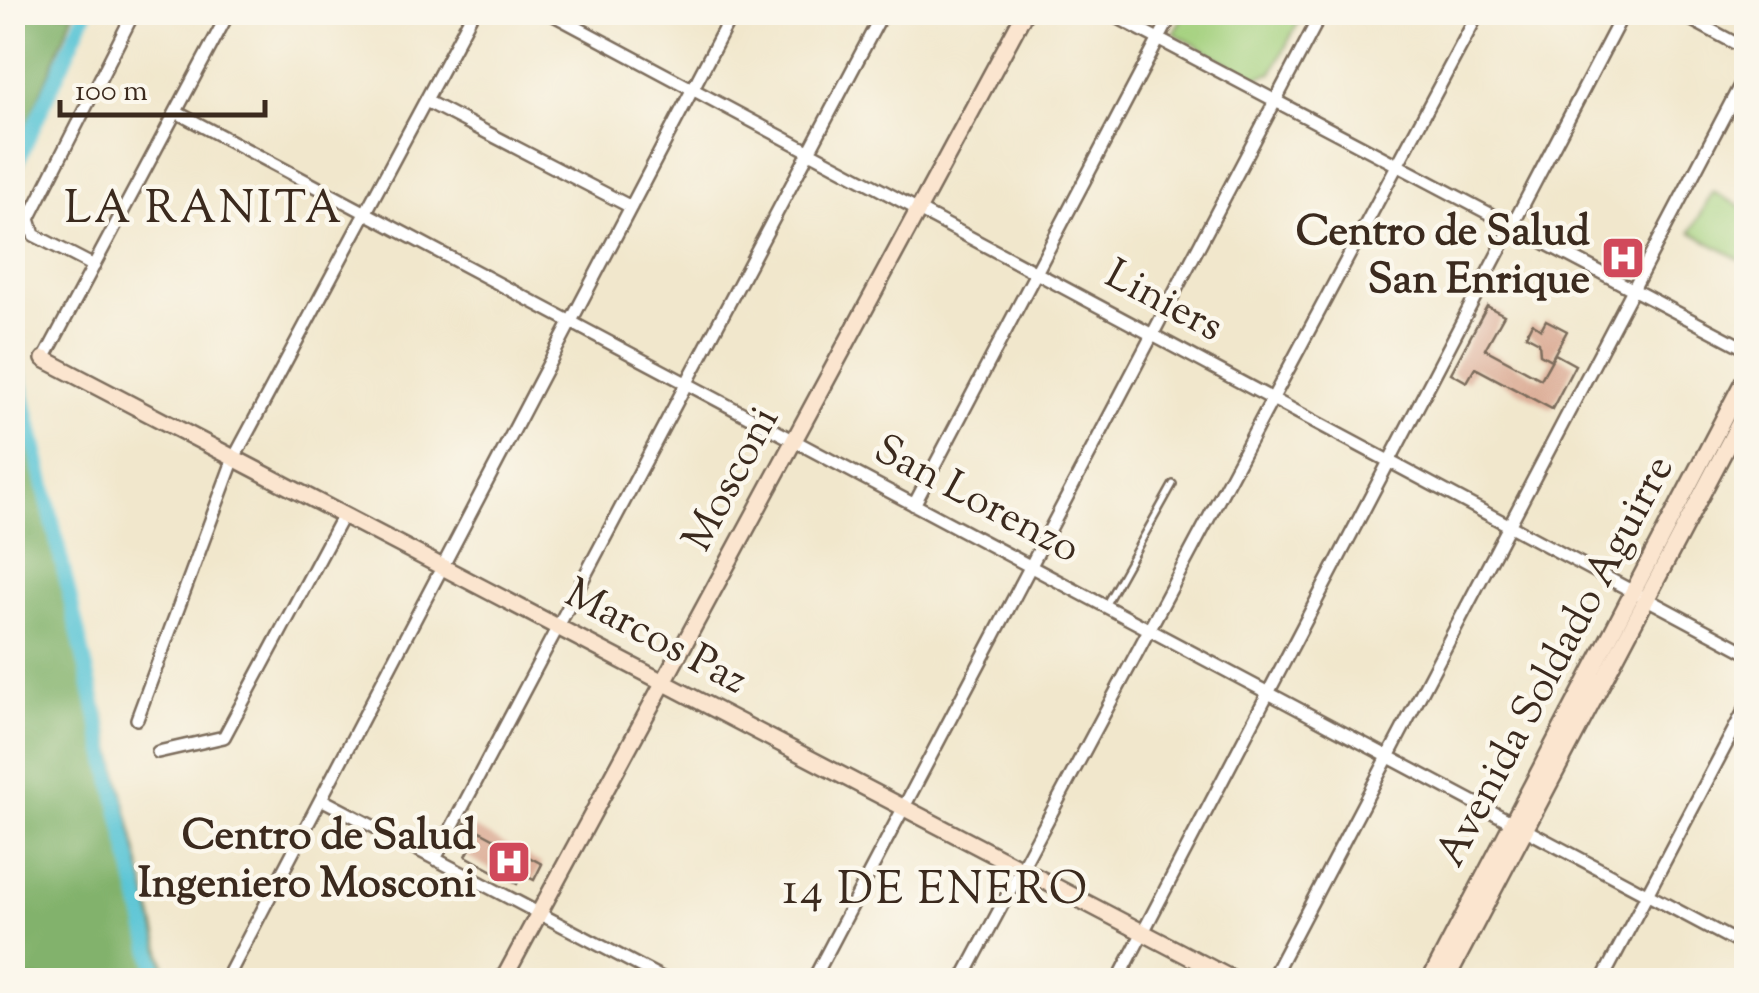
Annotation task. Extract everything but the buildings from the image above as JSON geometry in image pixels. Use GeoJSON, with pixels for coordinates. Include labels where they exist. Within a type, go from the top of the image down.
{"type":"FeatureCollection","features":[{"type":"Feature","properties":{"kind":"street"},"geometry":{"type":"LineString","coordinates":[[94,266],[34,235],[28,219],[134,12]]}},
{"type":"Feature","properties":{"kind":"street"},"geometry":{"type":"LineString","coordinates":[[44,359],[230,12]]}},
{"type":"Feature","properties":{"kind":"street"},"geometry":{"type":"LineString","coordinates":[[137,719],[234,458],[473,12]]}},
{"type":"Feature","properties":{"kind":"street","name":"Liniers"},"geometry":{"type":"LineString","coordinates":[[548,12],[1746,652]]}},
{"type":"Feature","properties":{"kind":"street"},"geometry":{"type":"LineString","coordinates":[[226,980],[733,12]]}},
{"type":"Feature","properties":{"kind":"street"},"geometry":{"type":"LineString","coordinates":[[435,858],[883,12]]}},
{"type":"Feature","properties":{"kind":"street","name":"Mosconi"},"geometry":{"type":"LineString","coordinates":[[504,980],[1025,12]]}},
{"type":"Feature","properties":{"kind":"street"},"geometry":{"type":"LineString","coordinates":[[1107,12],[1746,350]]}},
{"type":"Feature","properties":{"kind":"street"},"geometry":{"type":"LineString","coordinates":[[914,505],[1173,12]]}},
{"type":"Feature","properties":{"kind":"street"},"geometry":{"type":"LineString","coordinates":[[813,980],[1322,12]]}},
{"type":"Feature","properties":{"kind":"street"},"geometry":{"type":"LineString","coordinates":[[962,980],[1479,12]]}},
{"type":"Feature","properties":{"kind":"street"},"geometry":{"type":"LineString","coordinates":[[1118,980],[1624,12]]}},
{"type":"Feature","properties":{"kind":"street"},"geometry":{"type":"LineString","coordinates":[[1677,12],[1746,49]]}},
{"type":"Feature","properties":{"kind":"street"},"geometry":{"type":"LineString","coordinates":[[1271,980],[1746,74]]}},
{"type":"Feature","properties":{"kind":"street"},"geometry":{"type":"LineString","coordinates":[[426,100],[631,207]]}},
{"type":"Feature","properties":{"kind":"street","name":"San Lorenzo"},"geometry":{"type":"LineString","coordinates":[[176,112],[1746,946]]}},
{"type":"Feature","properties":{"kind":"street","name":"Marcos Paz"},"geometry":{"type":"LineString","coordinates":[[44,359],[1234,980]]}},
{"type":"Feature","properties":{"kind":"street","name":"Avenida Soldado Aguirre"},"geometry":{"type":"LineString","coordinates":[[1446,980],[1746,376]]}},
{"type":"Feature","properties":{"kind":"street","name":"Avenida Soldado Aguirre"},"geometry":{"type":"LineString","coordinates":[[1640,595],[1746,410]]}},
{"type":"Feature","properties":{"kind":"street"},"geometry":{"type":"LineString","coordinates":[[158,752],[224,737],[343,515]]}},
{"type":"Feature","properties":{"kind":"street"},"geometry":{"type":"LineString","coordinates":[[1602,980],[1746,706]]}},
{"type":"Feature","properties":{"kind":"street"},"geometry":{"type":"LineString","coordinates":[[321,799],[666,980]]}},
{"type":"Feature","properties":{"kind":"street","name":"Avenida Soldado Aguirre"},"geometry":{"type":"LineString","coordinates":[[1430,980],[1519,827]]}},
{"type":"Feature","properties":{"kind":"lane"},"geometry":{"type":"LineString","coordinates":[[1105,607],[1173,484]]}},
{"type":"Feature","properties":{"kind":"green space"},"geometry":{"type":"Polygon","coordinates":[[[1184,12],[1303,13],[1272,73],[1254,78],[1174,33],[1184,12]]]}},
{"type":"Feature","properties":{"kind":"green space"},"geometry":{"type":"Polygon","coordinates":[[[12,13],[74,13],[13,160],[12,13]]]}},
{"type":"Feature","properties":{"kind":"green space"},"geometry":{"type":"Polygon","coordinates":[[[1713,192],[1746,209],[1746,263],[1691,232],[1713,192]]]}},
{"type":"Feature","properties":{"kind":"green space"},"geometry":{"type":"Polygon","coordinates":[[[12,338],[168,980],[13,980],[12,338]]]}},
{"type":"Feature","properties":{"kind":"waterway"},"geometry":{"type":"LineString","coordinates":[[12,174],[86,12]]}},
{"type":"Feature","properties":{"kind":"waterway"},"geometry":{"type":"LineString","coordinates":[[12,346],[158,980]]}},
{"type":"Feature","properties":{"kind":"place","name":"Centro de Salud San Enrique"},"geometry":{"type":"Point","coordinates":[1623,258]}},
{"type":"Feature","properties":{"kind":"place","name":"Centro de Salud Ingeniero Mosconi"},"geometry":{"type":"Point","coordinates":[509,862]}},
{"type":"Feature","properties":{"kind":"district","name":"LA RANITA"},"geometry":{"type":"Point","coordinates":[204,211]}},
{"type":"Feature","properties":{"kind":"district","name":"14 DE ENERO"},"geometry":{"type":"Point","coordinates":[936,892]}}]}
